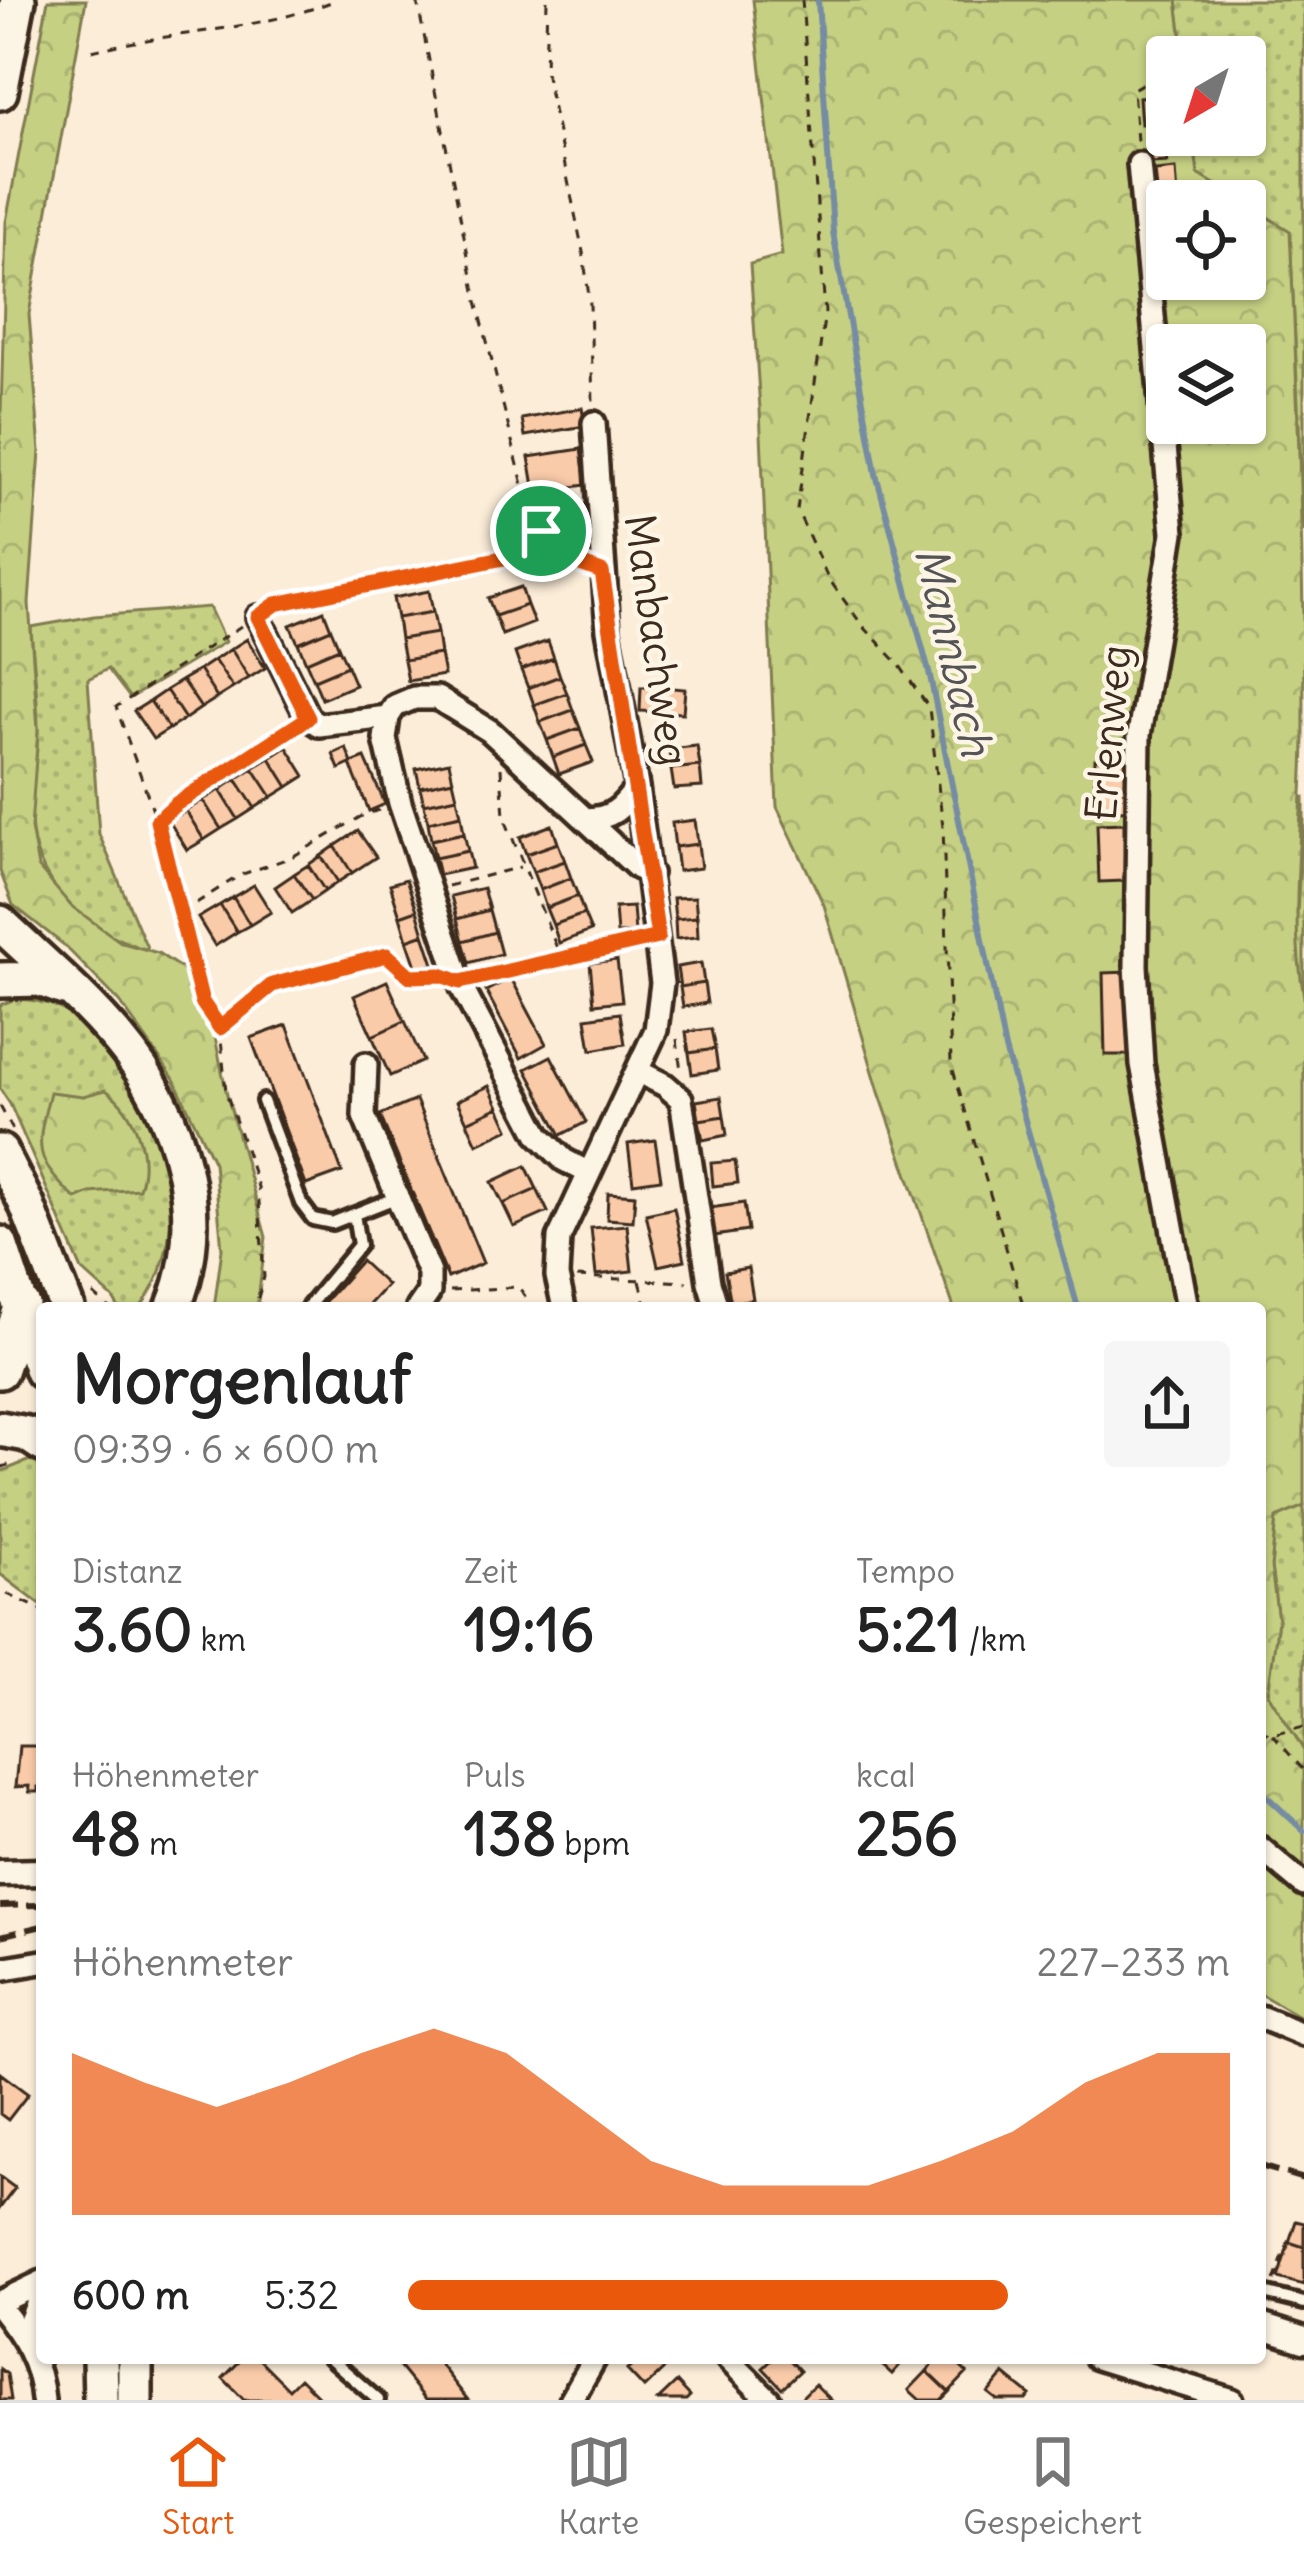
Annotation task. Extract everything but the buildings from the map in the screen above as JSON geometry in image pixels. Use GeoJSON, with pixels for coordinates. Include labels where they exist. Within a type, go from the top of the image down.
{"type":"FeatureCollection","features":[{"type":"Feature","properties":{"kind":"main road"},"geometry":{"type":"LineString","coordinates":[[0,92],[18,0]]}},
{"type":"Feature","properties":{"kind":"main road"},"geometry":{"type":"LineString","coordinates":[[0,923],[120,1041],[154,1091],[181,1154],[192,1204],[176,1302]]}},
{"type":"Feature","properties":{"kind":"main road"},"geometry":{"type":"LineString","coordinates":[[0,980],[40,979],[71,991]]}},
{"type":"Feature","properties":{"kind":"main road"},"geometry":{"type":"LineString","coordinates":[[0,1152],[67,1302]]}},
{"type":"Feature","properties":{"kind":"main road"},"geometry":{"type":"LineString","coordinates":[[0,1244],[36,1354]]}},
{"type":"Feature","properties":{"kind":"main road"},"geometry":{"type":"LineString","coordinates":[[0,1371],[22,1305]]}},
{"type":"Feature","properties":{"kind":"main road"},"geometry":{"type":"LineString","coordinates":[[0,1390],[36,1377]]}},
{"type":"Feature","properties":{"kind":"main road"},"geometry":{"type":"LineString","coordinates":[[0,1430],[36,1440]]}},
{"type":"Feature","properties":{"kind":"main road"},"geometry":{"type":"LineString","coordinates":[[100,2364],[101,2400]]}},
{"type":"Feature","properties":{"kind":"main road"},"geometry":{"type":"LineString","coordinates":[[135,2364],[135,2400]]}},
{"type":"Feature","properties":{"kind":"street","name":"Erlenweg"},"geometry":{"type":"LineString","coordinates":[[1139,164],[1173,533],[1139,735],[1136,966],[1142,1064],[1186,1302]]}},
{"type":"Feature","properties":{"kind":"street","name":"Manbachweg"},"geometry":{"type":"LineString","coordinates":[[594,423],[608,630],[650,873],[661,1005]]}},
{"type":"Feature","properties":{"kind":"street"},"geometry":{"type":"LineString","coordinates":[[258,617],[308,718],[319,725],[388,717]]}},
{"type":"Feature","properties":{"kind":"street"},"geometry":{"type":"LineString","coordinates":[[587,1172],[564,1160],[538,1135],[460,982],[400,803],[386,739],[388,717],[395,706],[414,698],[437,698],[499,740],[650,873]]}},
{"type":"Feature","properties":{"kind":"street"},"geometry":{"type":"LineString","coordinates":[[585,819],[603,819],[622,808],[637,787]]}},
{"type":"Feature","properties":{"kind":"street"},"geometry":{"type":"LineString","coordinates":[[563,1302],[557,1276],[559,1238],[656,1030],[661,1005]]}},
{"type":"Feature","properties":{"kind":"street"},"geometry":{"type":"LineString","coordinates":[[366,1064],[364,1116],[429,1273],[423,1300]]}},
{"type":"Feature","properties":{"kind":"street"},"geometry":{"type":"LineString","coordinates":[[637,1071],[665,1084],[681,1099],[715,1302]]}},
{"type":"Feature","properties":{"kind":"street"},"geometry":{"type":"LineString","coordinates":[[1266,1853],[1304,1885]]}},
{"type":"Feature","properties":{"kind":"street"},"geometry":{"type":"LineString","coordinates":[[0,1873],[36,1873]]}},
{"type":"Feature","properties":{"kind":"street"},"geometry":{"type":"LineString","coordinates":[[0,1970],[36,1963]]}},
{"type":"Feature","properties":{"kind":"street"},"geometry":{"type":"LineString","coordinates":[[1266,2019],[1304,2035]]}},
{"type":"Feature","properties":{"kind":"street"},"geometry":{"type":"LineString","coordinates":[[36,2285],[0,2305],[24,2337],[41,2376],[44,2400]]}},
{"type":"Feature","properties":{"kind":"street"},"geometry":{"type":"LineString","coordinates":[[24,2337],[36,2306]]}},
{"type":"Feature","properties":{"kind":"street"},"geometry":{"type":"LineString","coordinates":[[1266,2328],[1304,2340]]}},
{"type":"Feature","properties":{"kind":"street"},"geometry":{"type":"LineString","coordinates":[[571,2400],[592,2364]]}},
{"type":"Feature","properties":{"kind":"street"},"geometry":{"type":"LineString","coordinates":[[734,2364],[769,2400]]}},
{"type":"Feature","properties":{"kind":"street"},"geometry":{"type":"LineString","coordinates":[[1116,2364],[1232,2400]]}},
{"type":"Feature","properties":{"kind":"lane"},"geometry":{"type":"LineString","coordinates":[[263,1101],[307,1211],[322,1223],[395,1198]]}},
{"type":"Feature","properties":{"kind":"lane"},"geometry":{"type":"LineString","coordinates":[[313,1302],[359,1245],[355,1214]]}},
{"type":"Feature","properties":{"kind":"lane"},"geometry":{"type":"LineString","coordinates":[[1266,2293],[1304,2303]]}},
{"type":"Feature","properties":{"kind":"lane"},"geometry":{"type":"LineString","coordinates":[[336,2364],[378,2400]]}},
{"type":"Feature","properties":{"kind":"path"},"geometry":{"type":"LineString","coordinates":[[92,51],[149,36],[296,17],[336,0]]}},
{"type":"Feature","properties":{"kind":"path"},"geometry":{"type":"LineString","coordinates":[[417,0],[482,320],[523,485],[541,531],[572,561],[602,572]]}},
{"type":"Feature","properties":{"kind":"path"},"geometry":{"type":"LineString","coordinates":[[547,0],[545,71],[583,252],[590,304],[594,423]]}},
{"type":"Feature","properties":{"kind":"path"},"geometry":{"type":"LineString","coordinates":[[802,0],[825,313],[797,510],[828,578],[862,625],[898,663],[928,708],[943,827],[951,1063],[1022,1302]]}},
{"type":"Feature","properties":{"kind":"path"},"geometry":{"type":"LineString","coordinates":[[1139,164],[1133,88],[1146,81]]}},
{"type":"Feature","properties":{"kind":"path"},"geometry":{"type":"LineString","coordinates":[[257,1302],[264,1277],[258,1187],[226,1092],[220,1028],[202,1002],[157,821],[116,707],[276,604],[533,552],[541,531]]}},
{"type":"Feature","properties":{"kind":"path"},"geometry":{"type":"LineString","coordinates":[[157,821],[308,718]]}},
{"type":"Feature","properties":{"kind":"path"},"geometry":{"type":"LineString","coordinates":[[499,740],[504,817],[561,959]]}},
{"type":"Feature","properties":{"kind":"path"},"geometry":{"type":"LineString","coordinates":[[180,914],[240,874],[292,857],[362,816],[400,803]]}},
{"type":"Feature","properties":{"kind":"path"},"geometry":{"type":"LineString","coordinates":[[427,892],[522,867]]}},
{"type":"Feature","properties":{"kind":"path"},"geometry":{"type":"LineString","coordinates":[[220,1028],[272,985],[387,955],[410,976],[441,975],[460,982],[658,937]]}},
{"type":"Feature","properties":{"kind":"path"},"geometry":{"type":"LineString","coordinates":[[661,1005],[676,1032],[681,1099]]}},
{"type":"Feature","properties":{"kind":"path"},"geometry":{"type":"LineString","coordinates":[[557,1276],[709,1282]]}},
{"type":"Feature","properties":{"kind":"path"},"geometry":{"type":"LineString","coordinates":[[640,1281],[645,1302]]}},
{"type":"Feature","properties":{"kind":"path"},"geometry":{"type":"LineString","coordinates":[[423,1300],[519,1286],[528,1302]]}},
{"type":"Feature","properties":{"kind":"path"},"geometry":{"type":"LineString","coordinates":[[7,1594],[36,1607]]}},
{"type":"Feature","properties":{"kind":"path"},"geometry":{"type":"LineString","coordinates":[[1273,1735],[1304,1726]]}},
{"type":"Feature","properties":{"kind":"path"},"geometry":{"type":"LineString","coordinates":[[1266,1733],[1304,1771]]}},
{"type":"Feature","properties":{"kind":"path"},"geometry":{"type":"LineString","coordinates":[[1266,2291],[1289,2240]]}},
{"type":"Feature","properties":{"kind":"green space"},"geometry":{"type":"Polygon","coordinates":[[[48,0],[86,0],[29,314],[40,451],[29,603],[38,730],[31,828],[38,867],[71,906],[122,943],[158,953],[204,984],[227,1095],[266,1237],[258,1302],[215,1302],[222,1249],[214,1163],[174,1079],[120,1002],[64,945],[13,905],[0,871],[0,452],[6,222],[48,0]]]}},
{"type":"Feature","properties":{"kind":"green space"},"geometry":{"type":"Polygon","coordinates":[[[753,0],[1177,0],[1181,36],[1146,36],[1146,156],[1196,156],[1198,174],[1208,180],[1146,180],[1146,300],[1266,300],[1266,216],[1290,231],[1304,670],[1297,932],[1304,997],[1304,1506],[1276,1518],[1271,1567],[1278,1620],[1268,1694],[1304,1750],[1304,2019],[1266,1997],[1266,1302],[952,1302],[879,1092],[824,905],[777,807],[750,264],[782,255],[753,0]]]}},
{"type":"Feature","properties":{"kind":"green space"},"geometry":{"type":"Polygon","coordinates":[[[1177,0],[1304,0],[1304,532],[1290,231],[1266,216],[1266,180],[1208,180],[1198,174],[1196,156],[1266,156],[1266,36],[1181,36],[1177,0]]]}},
{"type":"Feature","properties":{"kind":"green space"},"geometry":{"type":"Polygon","coordinates":[[[209,607],[225,642],[130,698],[108,669],[88,679],[99,834],[148,950],[108,933],[72,907],[36,852],[31,819],[38,716],[31,627],[94,616],[209,607]]]}},
{"type":"Feature","properties":{"kind":"green space"},"geometry":{"type":"Polygon","coordinates":[[[1304,796],[1304,997],[1295,947],[1304,796]]]}},
{"type":"Feature","properties":{"kind":"green space"},"geometry":{"type":"Polygon","coordinates":[[[15,999],[36,1001],[68,1013],[103,1047],[150,1121],[171,1195],[165,1254],[144,1302],[115,1302],[82,1270],[0,1089],[0,1005],[15,999]]]}},
{"type":"Feature","properties":{"kind":"green space"},"geometry":{"type":"Polygon","coordinates":[[[106,1090],[125,1109],[138,1134],[143,1162],[139,1189],[90,1193],[76,1199],[51,1173],[41,1150],[50,1092],[83,1096],[106,1090]]]}},
{"type":"Feature","properties":{"kind":"green space"},"geometry":{"type":"Polygon","coordinates":[[[30,1460],[36,1463],[36,1601],[0,1574],[0,1472],[30,1460]]]}},
{"type":"Feature","properties":{"kind":"green space"},"geometry":{"type":"Polygon","coordinates":[[[1304,1506],[1304,1750],[1267,1694],[1278,1620],[1271,1567],[1276,1517],[1304,1506]]]}},
{"type":"Feature","properties":{"kind":"waterway","name":"Mannbach"},"geometry":{"type":"LineString","coordinates":[[818,0],[833,232],[876,474],[930,676],[1005,1049],[1076,1302]]}},
{"type":"Feature","properties":{"kind":"waterway","name":"Mannbach"},"geometry":{"type":"LineString","coordinates":[[1266,1796],[1304,1831]]}},
{"type":"Feature","properties":{"kind":"railway"},"geometry":{"type":"LineString","coordinates":[[0,1906],[36,1905]]}},
{"type":"Feature","properties":{"kind":"railway"},"geometry":{"type":"LineString","coordinates":[[0,1936],[36,1927]]}},
{"type":"Feature","properties":{"kind":"railway"},"geometry":{"type":"LineString","coordinates":[[1266,2168],[1304,2179]]}},
{"type":"Feature","properties":{"kind":"route"},"geometry":{"type":"LineString","coordinates":[[541,531],[572,561],[602,572],[658,937],[460,982],[441,975],[410,976],[387,955],[272,985],[220,1028],[202,1002],[157,821],[308,718],[258,617],[276,604],[533,552],[541,531]]}}]}
